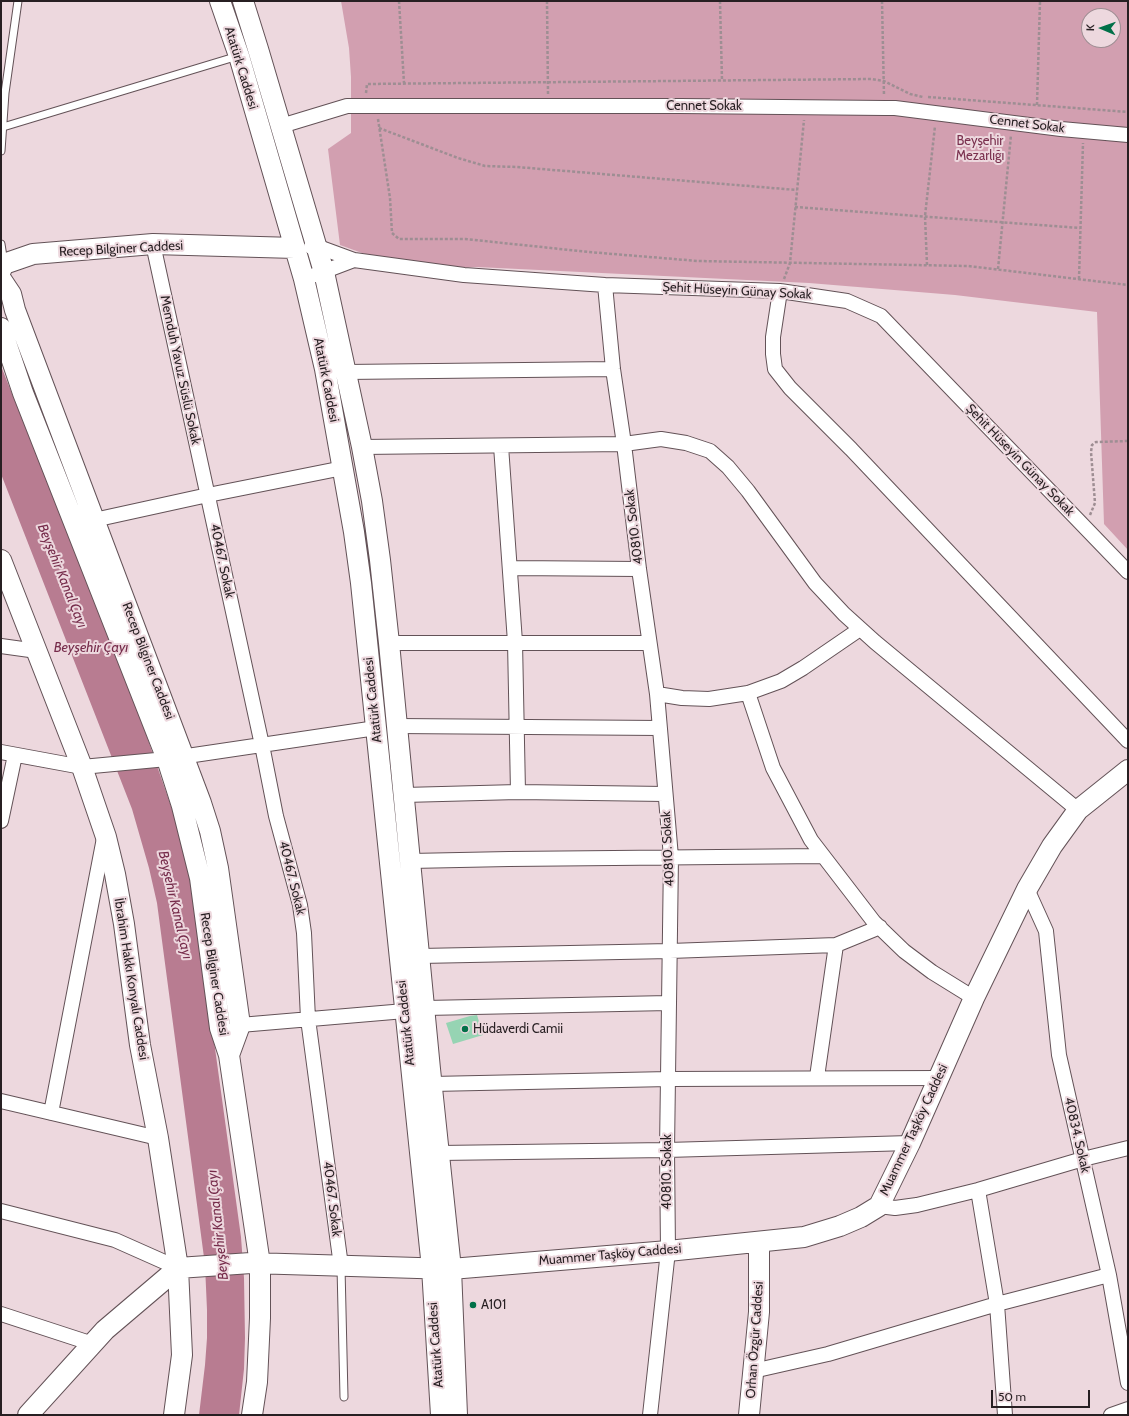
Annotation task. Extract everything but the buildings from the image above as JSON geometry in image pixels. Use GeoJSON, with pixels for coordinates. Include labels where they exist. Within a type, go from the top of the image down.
{"type":"FeatureCollection","features":[{"type":"Feature","properties":{"kind":"street","name":"Atatürk Caddesi"},"geometry":{"type":"LineString","coordinates":[[220,1],[239,56],[304,279],[325,369],[343,468],[361,583],[405,1011],[441,1268],[457,1415]]}},
{"type":"Feature","properties":{"kind":"street","name":"Atatürk Caddesi"},"geometry":{"type":"LineString","coordinates":[[243,1],[324,272],[362,447],[378,546],[389,643],[439,1153],[441,1415]]}},
{"type":"Feature","properties":{"kind":"street","name":"Cennet Sokak"},"geometry":{"type":"LineString","coordinates":[[281,126],[347,106],[806,107],[885,108],[1128,135]]}},
{"type":"Feature","properties":{"kind":"street","name":"Recep Bilginer Caddesi"},"geometry":{"type":"LineString","coordinates":[[252,1415],[257,1382],[260,1326],[255,1264],[229,1055],[220,1028],[200,878],[182,806],[175,757],[94,520],[15,310],[11,294],[2,271],[33,254],[153,244],[295,248]]}},
{"type":"Feature","properties":{"kind":"street","name":"Memduh Yavuz Süslü Sokak"},"geometry":{"type":"LineString","coordinates":[[153,244],[208,495]]}},
{"type":"Feature","properties":{"kind":"street"},"geometry":{"type":"LineString","coordinates":[[295,248],[316,246]]}},
{"type":"Feature","properties":{"kind":"street","name":"Şehit Hüseyin Günay Sokak"},"geometry":{"type":"LineString","coordinates":[[316,246],[354,260],[464,275],[605,285],[780,291],[847,300],[881,316],[1128,572]]}},
{"type":"Feature","properties":{"kind":"street"},"geometry":{"type":"LineString","coordinates":[[304,279],[354,260]]}},
{"type":"Feature","properties":{"kind":"street","name":"40810. Sokak"},"geometry":{"type":"LineString","coordinates":[[605,285],[613,369],[657,694],[671,857],[667,1150],[668,1251],[650,1415]]}},
{"type":"Feature","properties":{"kind":"street"},"geometry":{"type":"LineString","coordinates":[[780,291],[773,336],[775,369],[790,388],[856,454],[1128,741]]}},
{"type":"Feature","properties":{"kind":"street","name":"Recep Bilginer Caddesi"},"geometry":{"type":"LineString","coordinates":[[1,328],[76,530],[175,757],[201,803],[210,831],[218,868],[240,1025],[229,1055]]}},
{"type":"Feature","properties":{"kind":"street"},"geometry":{"type":"LineString","coordinates":[[346,372],[613,369]]}},
{"type":"Feature","properties":{"kind":"street"},"geometry":{"type":"LineString","coordinates":[[362,447],[624,444],[661,439],[686,442],[710,451],[728,467],[748,491],[815,583],[844,614],[860,629],[1078,810]]}},
{"type":"Feature","properties":{"kind":"street"},"geometry":{"type":"LineString","coordinates":[[502,446],[515,642],[518,792]]}},
{"type":"Feature","properties":{"kind":"street"},"geometry":{"type":"LineString","coordinates":[[76,530],[94,520],[343,468]]}},
{"type":"Feature","properties":{"kind":"street","name":"40467. Sokak"},"geometry":{"type":"LineString","coordinates":[[208,495],[276,816],[300,905],[304,933],[308,1019],[340,1266]]}},
{"type":"Feature","properties":{"kind":"street","name":"İbrahim Hakkı Konyalı Caddesi"},"geometry":{"type":"LineString","coordinates":[[1,560],[82,766],[105,832],[114,874],[124,924],[140,1044],[158,1138],[178,1268],[182,1355],[174,1415]]}},
{"type":"Feature","properties":{"kind":"street"},"geometry":{"type":"LineString","coordinates":[[510,568],[639,569]]}},
{"type":"Feature","properties":{"kind":"street"},"geometry":{"type":"LineString","coordinates":[[657,694],[682,698],[709,699],[748,693],[781,681],[803,668],[860,629]]}},
{"type":"Feature","properties":{"kind":"street"},"geometry":{"type":"LineString","coordinates":[[389,643],[649,643]]}},
{"type":"Feature","properties":{"kind":"street"},"geometry":{"type":"LineString","coordinates":[[1,646],[36,651]]}},
{"type":"Feature","properties":{"kind":"street"},"geometry":{"type":"LineString","coordinates":[[748,693],[773,768],[811,840],[874,922],[904,951],[932,972],[974,998]]}},
{"type":"Feature","properties":{"kind":"street"},"geometry":{"type":"LineString","coordinates":[[397,726],[660,728]]}},
{"type":"Feature","properties":{"kind":"street"},"geometry":{"type":"LineString","coordinates":[[1,752],[82,766],[175,757],[376,728]]}},
{"type":"Feature","properties":{"kind":"street"},"geometry":{"type":"LineString","coordinates":[[1,820],[15,754]]}},
{"type":"Feature","properties":{"kind":"street","name":"Muammer Taşköy Caddesi"},"geometry":{"type":"LineString","coordinates":[[178,1268],[255,1264],[441,1268],[668,1251],[804,1237],[840,1226],[861,1217],[879,1206],[910,1144],[974,998],[1027,888],[1052,846],[1078,810],[1128,770]]}},
{"type":"Feature","properties":{"kind":"street"},"geometry":{"type":"LineString","coordinates":[[404,795],[518,792],[665,794]]}},
{"type":"Feature","properties":{"kind":"street"},"geometry":{"type":"LineString","coordinates":[[51,1113],[105,832]]}},
{"type":"Feature","properties":{"kind":"street"},"geometry":{"type":"LineString","coordinates":[[410,861],[823,856]]}},
{"type":"Feature","properties":{"kind":"street","name":"40834. Sokak"},"geometry":{"type":"LineString","coordinates":[[1027,888],[1046,931],[1059,1055],[1109,1275],[1128,1379]]}},
{"type":"Feature","properties":{"kind":"street"},"geometry":{"type":"LineString","coordinates":[[420,956],[670,951],[836,945],[880,927]]}},
{"type":"Feature","properties":{"kind":"street"},"geometry":{"type":"LineString","coordinates":[[817,1077],[836,945]]}},
{"type":"Feature","properties":{"kind":"street"},"geometry":{"type":"LineString","coordinates":[[424,1008],[670,1003]]}},
{"type":"Feature","properties":{"kind":"street"},"geometry":{"type":"LineString","coordinates":[[240,1025],[405,1011]]}},
{"type":"Feature","properties":{"kind":"street"},"geometry":{"type":"LineString","coordinates":[[432,1084],[817,1077],[939,1078]]}},
{"type":"Feature","properties":{"kind":"street"},"geometry":{"type":"LineString","coordinates":[[1,1101],[158,1138]]}},
{"type":"Feature","properties":{"kind":"street"},"geometry":{"type":"LineString","coordinates":[[439,1153],[667,1150],[910,1144]]}},
{"type":"Feature","properties":{"kind":"street"},"geometry":{"type":"LineString","coordinates":[[879,1206],[895,1208],[917,1205],[978,1190],[1083,1159],[1128,1148]]}},
{"type":"Feature","properties":{"kind":"street"},"geometry":{"type":"LineString","coordinates":[[978,1190],[997,1304],[1005,1415]]}},
{"type":"Feature","properties":{"kind":"street"},"geometry":{"type":"LineString","coordinates":[[1,1211],[115,1240],[178,1268],[105,1330],[94,1344],[28,1415]]}},
{"type":"Feature","properties":{"kind":"street","name":"Orhan Özgür Caddesi"},"geometry":{"type":"LineString","coordinates":[[749,1415],[759,1312],[759,1242]]}},
{"type":"Feature","properties":{"kind":"street"},"geometry":{"type":"LineString","coordinates":[[753,1371],[828,1354],[997,1304],[1109,1275]]}},
{"type":"Feature","properties":{"kind":"street"},"geometry":{"type":"LineString","coordinates":[[1,1314],[94,1344]]}},
{"type":"Feature","properties":{"kind":"street"},"geometry":{"type":"LineString","coordinates":[[1111,1415],[1128,1409]]}},
{"type":"Feature","properties":{"kind":"lane"},"geometry":{"type":"LineString","coordinates":[[1,151],[5,93],[18,1]]}},
{"type":"Feature","properties":{"kind":"lane"},"geometry":{"type":"LineString","coordinates":[[3,127],[239,56]]}},
{"type":"Feature","properties":{"kind":"lane"},"geometry":{"type":"LineString","coordinates":[[1,244],[2,271]]}},
{"type":"Feature","properties":{"kind":"lane"},"geometry":{"type":"LineString","coordinates":[[340,1266],[344,1397]]}},
{"type":"Feature","properties":{"kind":"path"},"geometry":{"type":"LineString","coordinates":[[399,1],[404,83]]}},
{"type":"Feature","properties":{"kind":"path"},"geometry":{"type":"LineString","coordinates":[[547,1],[548,106]]}},
{"type":"Feature","properties":{"kind":"path"},"geometry":{"type":"LineString","coordinates":[[720,1],[722,80]]}},
{"type":"Feature","properties":{"kind":"path"},"geometry":{"type":"LineString","coordinates":[[882,1],[885,108]]}},
{"type":"Feature","properties":{"kind":"path"},"geometry":{"type":"LineString","coordinates":[[1037,105],[1040,1]]}},
{"type":"Feature","properties":{"kind":"path"},"geometry":{"type":"LineString","coordinates":[[1128,112],[924,97],[910,94],[884,81],[871,79],[367,84],[371,106],[379,128],[390,198],[392,234],[399,239],[465,239],[589,252],[698,261],[968,266],[1128,285]]}},
{"type":"Feature","properties":{"kind":"path"},"geometry":{"type":"LineString","coordinates":[[780,291],[790,263],[806,107]]}},
{"type":"Feature","properties":{"kind":"path"},"geometry":{"type":"LineString","coordinates":[[927,265],[925,216],[936,113]]}},
{"type":"Feature","properties":{"kind":"path"},"geometry":{"type":"LineString","coordinates":[[998,269],[1012,123]]}},
{"type":"Feature","properties":{"kind":"path"},"geometry":{"type":"LineString","coordinates":[[379,128],[458,158],[485,166],[517,167],[797,190]]}},
{"type":"Feature","properties":{"kind":"path"},"geometry":{"type":"LineString","coordinates":[[1079,279],[1083,131]]}},
{"type":"Feature","properties":{"kind":"path"},"geometry":{"type":"LineString","coordinates":[[795,207],[1080,228]]}},
{"type":"Feature","properties":{"kind":"path"},"geometry":{"type":"LineString","coordinates":[[1083,525],[1089,519],[1095,503],[1091,452],[1092,446],[1096,442],[1128,441]]}},
{"type":"Feature","properties":{"kind":"green space","name":"Beyşehir Mezarlığı"},"geometry":{"type":"Polygon","coordinates":[[[341,1],[1128,1],[1128,550],[1104,524],[1097,312],[955,295],[809,283],[477,267],[454,268],[385,260],[362,253],[340,245],[328,149],[351,133],[351,77],[349,48],[341,1]]]}},
{"type":"Feature","properties":{"kind":"water","name":"Beyşehir Çayı"},"geometry":{"type":"Polygon","coordinates":[[[1,366],[137,708],[173,812],[191,874],[241,1237],[244,1278],[245,1338],[244,1369],[239,1415],[199,1415],[207,1338],[205,1265],[157,903],[149,868],[132,809],[1,474],[1,366]]]}},
{"type":"Feature","properties":{"kind":"place","name":"Hüdaverdi Camii"},"geometry":{"type":"Point","coordinates":[465,1029]}},
{"type":"Feature","properties":{"kind":"place","name":"A101"},"geometry":{"type":"Point","coordinates":[473,1305]}},
{"type":"Feature","properties":{"kind":"water label","name":"Beyşehir Kanal Çayı"},"geometry":{"type":"Point","coordinates":[62,576]}},
{"type":"Feature","properties":{"kind":"water label","name":"Beyşehir Kanal Çayı"},"geometry":{"type":"Point","coordinates":[175,905]}},
{"type":"Feature","properties":{"kind":"water label","name":"Beyşehir Kanal Çayı"},"geometry":{"type":"Point","coordinates":[218,1225]}}]}
